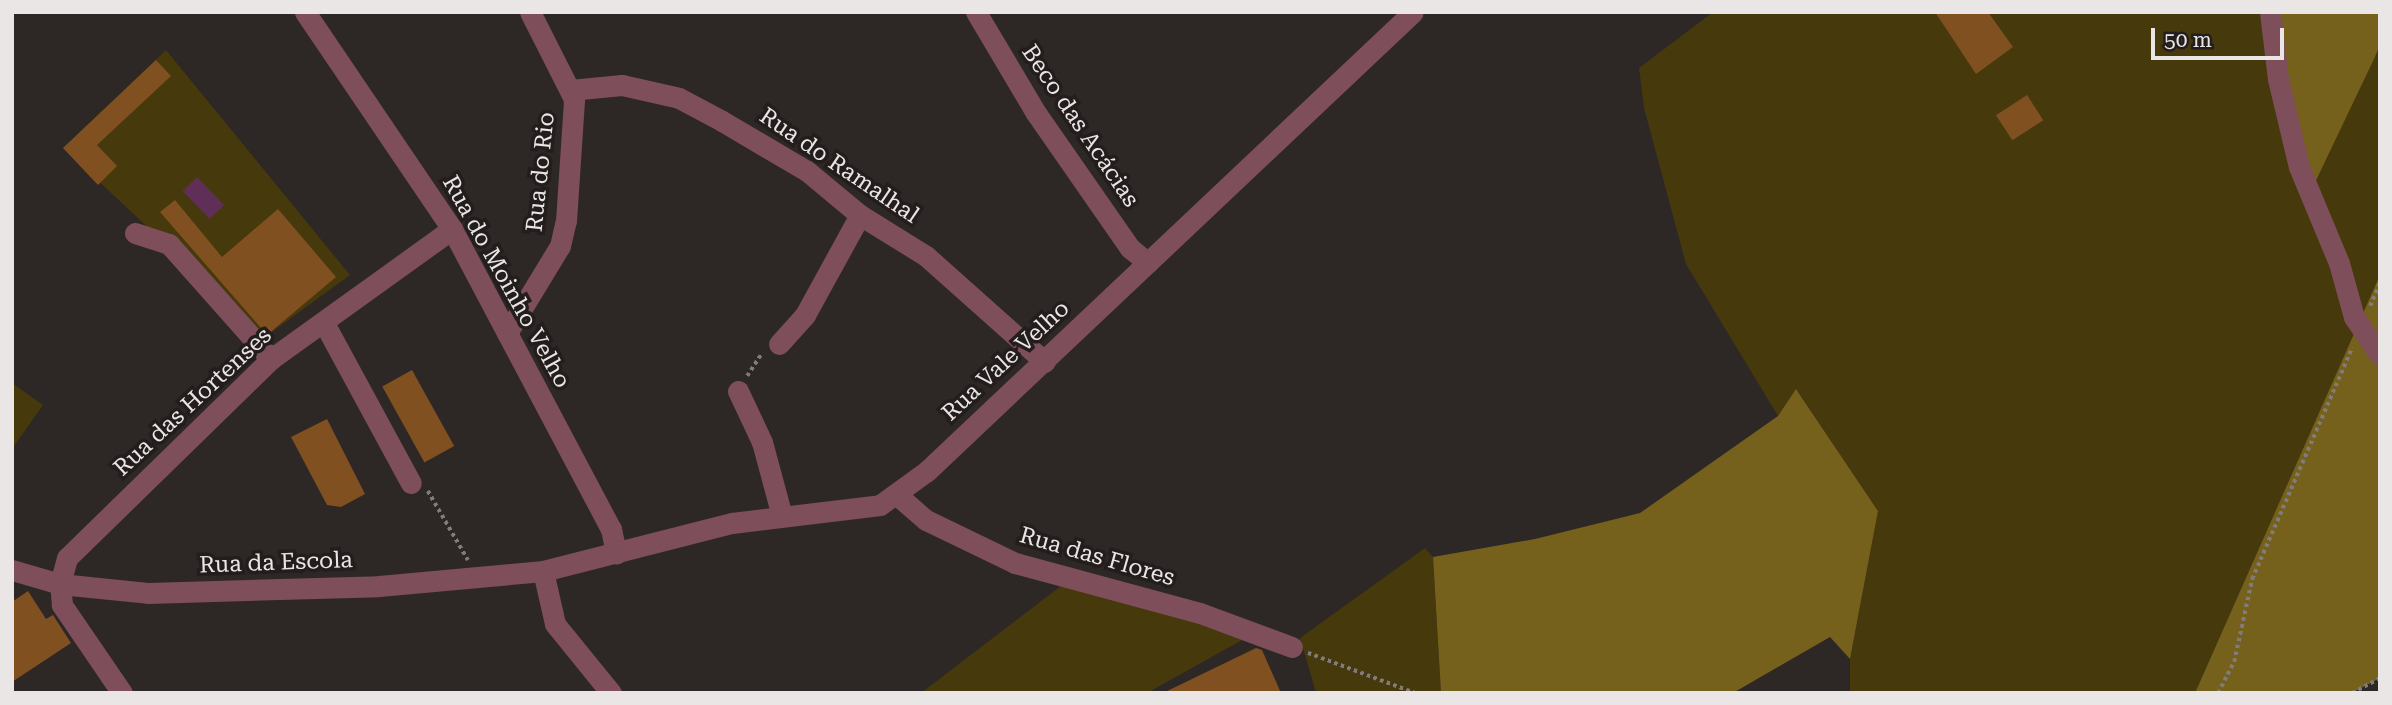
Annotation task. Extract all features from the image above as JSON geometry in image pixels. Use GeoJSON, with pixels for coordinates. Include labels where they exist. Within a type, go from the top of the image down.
{"type":"FeatureCollection","features":[{"type":"Feature","properties":{"kind":"street","name":"Rua do Moinho Velho"},"geometry":{"type":"LineString","coordinates":[[305,12],[452,229],[611,529],[616,553]]}},
{"type":"Feature","properties":{"kind":"street","name":"Rua do Rio"},"geometry":{"type":"LineString","coordinates":[[507,333],[560,246],[567,207],[574,99],[530,12]]}},
{"type":"Feature","properties":{"kind":"street","name":"Beco das Acácias"},"geometry":{"type":"LineString","coordinates":[[976,12],[1036,113],[1130,248],[1148,263]]}},
{"type":"Feature","properties":{"kind":"street","name":"Rua Vale Velho"},"geometry":{"type":"LineString","coordinates":[[542,571],[732,523],[853,511],[897,495],[1045,362],[1413,12]]}},
{"type":"Feature","properties":{"kind":"street"},"geometry":{"type":"LineString","coordinates":[[2270,12],[2278,79],[2299,167],[2361,327],[2380,355]]}},
{"type":"Feature","properties":{"kind":"street","name":"Rua do Ramalhal"},"geometry":{"type":"LineString","coordinates":[[570,90],[622,85],[679,98],[807,171],[860,215],[960,282],[1045,362]]}},
{"type":"Feature","properties":{"kind":"street"},"geometry":{"type":"LineString","coordinates":[[779,344],[805,315],[860,215]]}},
{"type":"Feature","properties":{"kind":"street","name":"Rua das Hortenses"},"geometry":{"type":"LineString","coordinates":[[60,584],[67,558],[271,359],[452,229]]}},
{"type":"Feature","properties":{"kind":"street"},"geometry":{"type":"LineString","coordinates":[[135,233],[169,244],[271,359]]}},
{"type":"Feature","properties":{"kind":"street"},"geometry":{"type":"LineString","coordinates":[[324,323],[411,483]]}},
{"type":"Feature","properties":{"kind":"street"},"geometry":{"type":"LineString","coordinates":[[738,391],[762,442],[782,516]]}},
{"type":"Feature","properties":{"kind":"street","name":"Rua das Flores"},"geometry":{"type":"LineString","coordinates":[[897,495],[926,520],[1015,563],[1200,613],[1293,647]]}},
{"type":"Feature","properties":{"kind":"street","name":"Rua da Escola"},"geometry":{"type":"LineString","coordinates":[[12,570],[60,584],[148,593],[379,586],[542,571]]}},
{"type":"Feature","properties":{"kind":"street"},"geometry":{"type":"LineString","coordinates":[[542,571],[555,624],[611,693]]}},
{"type":"Feature","properties":{"kind":"street"},"geometry":{"type":"LineString","coordinates":[[60,584],[62,605],[122,693]]}},
{"type":"Feature","properties":{"kind":"path"},"geometry":{"type":"LineString","coordinates":[[2218,693],[2234,662],[2252,579],[2361,327]]}},
{"type":"Feature","properties":{"kind":"path"},"geometry":{"type":"LineString","coordinates":[[738,391],[763,351],[779,344]]}},
{"type":"Feature","properties":{"kind":"path"},"geometry":{"type":"LineString","coordinates":[[411,483],[426,488],[470,562],[472,579]]}},
{"type":"Feature","properties":{"kind":"path"},"geometry":{"type":"LineString","coordinates":[[1293,647],[1415,693]]}},
{"type":"Feature","properties":{"kind":"path"},"geometry":{"type":"LineString","coordinates":[[2352,693],[2380,678]]}},
{"type":"Feature","properties":{"kind":"shaded area"},"geometry":{"type":"Polygon","coordinates":[[[1713,12],[2270,12],[2310,192],[2380,45],[2380,276],[2195,693],[1850,693],[1850,659],[1878,511],[1797,390],[1778,416],[1686,264],[1644,108],[1639,68],[1713,12]]]}},
{"type":"Feature","properties":{"kind":"shaded area"},"geometry":{"type":"Polygon","coordinates":[[[2270,12],[2380,12],[2380,45],[2310,193],[2270,12]]]}},
{"type":"Feature","properties":{"kind":"shaded area"},"geometry":{"type":"Polygon","coordinates":[[[166,50],[350,275],[265,337],[63,148],[166,50]]]}},
{"type":"Feature","properties":{"kind":"shaded area"},"geometry":{"type":"Polygon","coordinates":[[[197,177],[224,205],[210,219],[183,191],[197,177]]]}},
{"type":"Feature","properties":{"kind":"shaded area"},"geometry":{"type":"Polygon","coordinates":[[[2380,275],[2380,678],[2352,693],[2195,693],[2380,275]]]}},
{"type":"Feature","properties":{"kind":"shaded area"},"geometry":{"type":"Polygon","coordinates":[[[12,383],[43,405],[12,449],[12,383]]]}},
{"type":"Feature","properties":{"kind":"shaded area"},"geometry":{"type":"Polygon","coordinates":[[[1796,389],[1878,511],[1850,659],[1830,637],[1733,693],[1441,693],[1433,557],[1535,539],[1640,513],[1778,416],[1796,389]]]}},
{"type":"Feature","properties":{"kind":"shaded area"},"geometry":{"type":"Polygon","coordinates":[[[1425,548],[1433,557],[1441,693],[1316,693],[1300,638],[1425,548]]]}},
{"type":"Feature","properties":{"kind":"shaded area"},"geometry":{"type":"Polygon","coordinates":[[[1070,579],[1251,635],[1147,693],[921,693],[1070,579]]]}},
{"type":"Feature","properties":{"kind":"building"},"geometry":{"type":"Polygon","coordinates":[[[1935,12],[1988,12],[2013,47],[1976,74],[1935,12]]]}},
{"type":"Feature","properties":{"kind":"building"},"geometry":{"type":"Polygon","coordinates":[[[156,60],[171,76],[97,145],[117,166],[98,185],[63,148],[156,60]]]}},
{"type":"Feature","properties":{"kind":"building"},"geometry":{"type":"Polygon","coordinates":[[[2027,95],[2043,120],[2012,140],[1996,115],[2027,95]]]}},
{"type":"Feature","properties":{"kind":"building"},"geometry":{"type":"Polygon","coordinates":[[[175,200],[222,257],[278,209],[336,277],[267,335],[160,212],[175,200]]]}},
{"type":"Feature","properties":{"kind":"building"},"geometry":{"type":"Polygon","coordinates":[[[412,370],[454,446],[424,463],[382,386],[412,370]]]}},
{"type":"Feature","properties":{"kind":"building"},"geometry":{"type":"Polygon","coordinates":[[[327,419],[365,494],[341,507],[327,505],[291,437],[327,419]]]}},
{"type":"Feature","properties":{"kind":"building"},"geometry":{"type":"Polygon","coordinates":[[[28,591],[46,619],[53,615],[71,643],[12,682],[12,602],[28,591]]]}},
{"type":"Feature","properties":{"kind":"building"},"geometry":{"type":"Polygon","coordinates":[[[1256,648],[1262,650],[1281,693],[1163,693],[1256,648]]]}}]}
